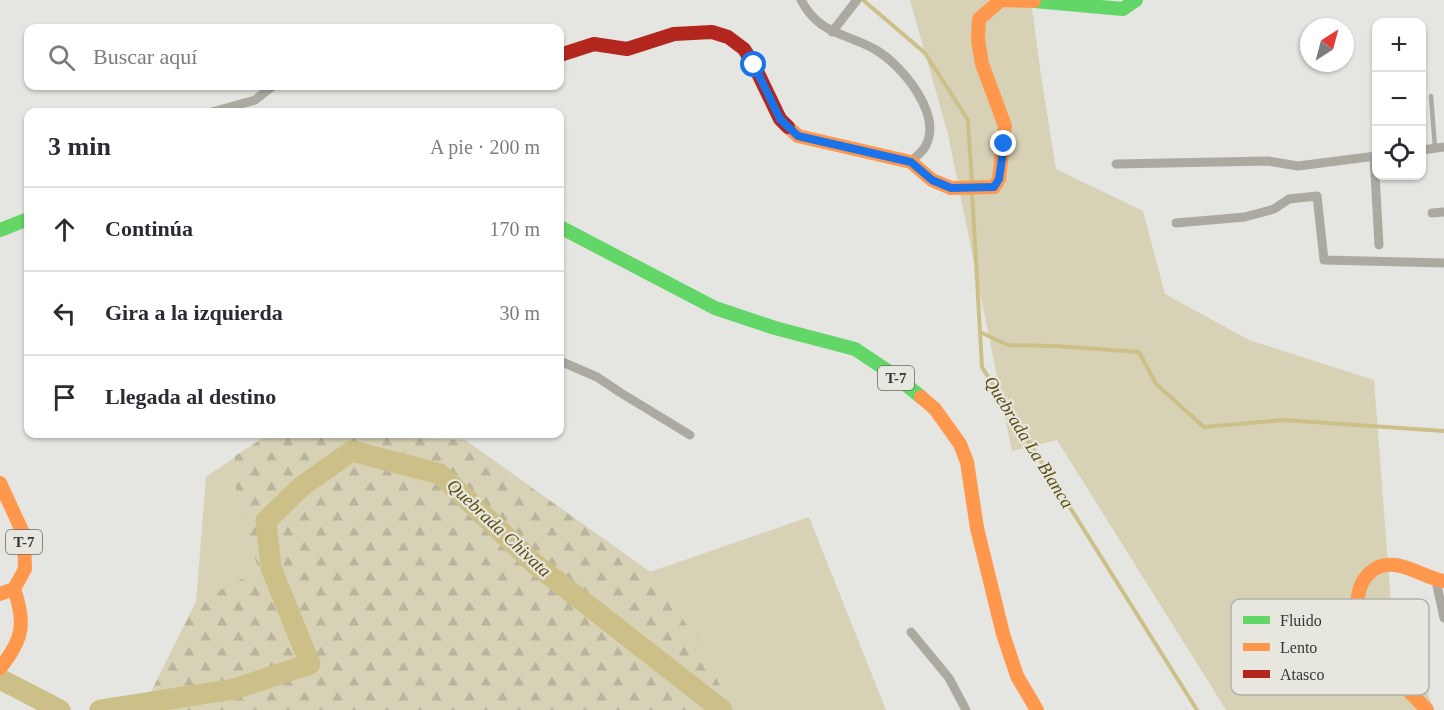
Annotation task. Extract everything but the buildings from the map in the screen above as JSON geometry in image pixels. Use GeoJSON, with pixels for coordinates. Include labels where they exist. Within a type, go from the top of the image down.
{"type":"FeatureCollection","features":[{"type":"Feature","properties":{"kind":"main road"},"geometry":{"type":"LineString","coordinates":[[564,54],[594,44],[627,49],[674,34],[712,32],[728,37],[744,49],[780,119],[798,136],[911,162],[932,180],[951,188],[994,187],[999,179],[1005,126],[982,64],[978,40],[979,19],[1001,0],[1122,9],[1136,0]]}},
{"type":"Feature","properties":{"kind":"main road"},"geometry":{"type":"LineString","coordinates":[[0,230],[24,221]]}},
{"type":"Feature","properties":{"kind":"main road","name":"T-7"},"geometry":{"type":"LineString","coordinates":[[564,229],[715,308],[775,328],[855,349],[894,375],[935,409],[960,444],[967,462],[977,528],[1003,634],[1017,676],[1037,710]]}},
{"type":"Feature","properties":{"kind":"main road","name":"T-7"},"geometry":{"type":"LineString","coordinates":[[0,483],[24,535],[25,569],[7,591]]}},
{"type":"Feature","properties":{"kind":"main road"},"geometry":{"type":"LineString","coordinates":[[1356,599],[1365,577],[1373,569],[1388,564],[1440,581]]}},
{"type":"Feature","properties":{"kind":"main road"},"geometry":{"type":"LineString","coordinates":[[4,663],[21,636],[22,623],[20,605],[7,591]]}},
{"type":"Feature","properties":{"kind":"main road"},"geometry":{"type":"LineString","coordinates":[[1413,695],[1427,710]]}},
{"type":"Feature","properties":{"kind":"street"},"geometry":{"type":"LineString","coordinates":[[801,0],[817,20],[832,32],[876,50],[908,79],[920,98],[931,130],[926,147],[911,162]]}},
{"type":"Feature","properties":{"kind":"street"},"geometry":{"type":"LineString","coordinates":[[832,32],[857,0]]}},
{"type":"Feature","properties":{"kind":"street"},"geometry":{"type":"LineString","coordinates":[[226,108],[255,100],[268,90]]}},
{"type":"Feature","properties":{"kind":"street"},"geometry":{"type":"LineString","coordinates":[[1116,164],[1268,161],[1298,166],[1372,156]]}},
{"type":"Feature","properties":{"kind":"street"},"geometry":{"type":"LineString","coordinates":[[1376,180],[1379,245]]}},
{"type":"Feature","properties":{"kind":"street"},"geometry":{"type":"LineString","coordinates":[[1176,224],[1245,217],[1274,209],[1289,199],[1317,196],[1324,260],[1444,263]]}},
{"type":"Feature","properties":{"kind":"street"},"geometry":{"type":"LineString","coordinates":[[1432,213],[1444,212]]}},
{"type":"Feature","properties":{"kind":"street"},"geometry":{"type":"LineString","coordinates":[[564,363],[597,377],[690,435]]}},
{"type":"Feature","properties":{"kind":"street"},"geometry":{"type":"LineString","coordinates":[[1440,581],[1444,618]]}},
{"type":"Feature","properties":{"kind":"street"},"geometry":{"type":"LineString","coordinates":[[911,632],[949,678],[966,710]]}},
{"type":"Feature","properties":{"kind":"lane"},"geometry":{"type":"LineString","coordinates":[[1431,96],[1439,148]]}},
{"type":"Feature","properties":{"kind":"green space"},"geometry":{"type":"Polygon","coordinates":[[[910,0],[1031,0],[1056,169],[1143,211],[1165,294],[1249,340],[1374,380],[1391,599],[1231,599],[1231,695],[1428,695],[1434,710],[1226,710],[1057,440],[1012,451],[948,134],[910,0]]]}},
{"type":"Feature","properties":{"kind":"green space"},"geometry":{"type":"Polygon","coordinates":[[[263,438],[465,440],[650,572],[809,517],[886,710],[142,710],[196,602],[206,477],[263,438]]]}},
{"type":"Feature","properties":{"kind":"green space"},"geometry":{"type":"Polygon","coordinates":[[[263,438],[465,440],[650,572],[709,657],[724,697],[733,710],[142,710],[196,602],[259,570],[236,498],[235,456],[263,438]]]}},
{"type":"Feature","properties":{"kind":"waterway","name":"Quebrada La Blanca"},"geometry":{"type":"LineString","coordinates":[[863,0],[925,53],[968,120],[972,183]]}},
{"type":"Feature","properties":{"kind":"waterway","name":"Quebrada La Blanca"},"geometry":{"type":"LineString","coordinates":[[972,191],[982,367],[1197,710]]}},
{"type":"Feature","properties":{"kind":"waterway"},"geometry":{"type":"LineString","coordinates":[[980,332],[1008,345],[1139,352],[1156,384],[1204,427],[1283,420],[1444,431]]}},
{"type":"Feature","properties":{"kind":"waterway","name":"Quebrada Chivata"},"geometry":{"type":"LineString","coordinates":[[100,710],[234,689],[310,664],[271,568],[266,521],[302,486],[352,451],[440,474],[535,564],[722,710]]}},
{"type":"Feature","properties":{"kind":"waterway","name":"Quebrada Chivata"},"geometry":{"type":"LineString","coordinates":[[0,679],[60,710]]}},
{"type":"Feature","properties":{"kind":"traffic: fast"},"geometry":{"type":"LineString","coordinates":[[1034,1],[1123,9],[1136,0]]}},
{"type":"Feature","properties":{"kind":"traffic: fast"},"geometry":{"type":"LineString","coordinates":[[0,230],[24,221]]}},
{"type":"Feature","properties":{"kind":"traffic: fast"},"geometry":{"type":"LineString","coordinates":[[564,229],[715,308],[775,328],[855,349],[894,375],[921,397]]}},
{"type":"Feature","properties":{"kind":"traffic: slow"},"geometry":{"type":"LineString","coordinates":[[788,127],[798,136],[911,162],[932,180],[951,188],[994,187],[999,179],[1005,126],[982,64],[978,40],[979,19],[1001,0],[1034,1]]}},
{"type":"Feature","properties":{"kind":"traffic: slow"},"geometry":{"type":"LineString","coordinates":[[921,397],[935,409],[960,444],[967,462],[977,528],[1003,634],[1017,676],[1037,710]]}},
{"type":"Feature","properties":{"kind":"traffic: slow"},"geometry":{"type":"LineString","coordinates":[[0,483],[24,535],[25,569],[14,589],[0,594]]}},
{"type":"Feature","properties":{"kind":"traffic: slow"},"geometry":{"type":"LineString","coordinates":[[1358,599],[1364,579],[1370,572],[1382,566],[1402,566],[1444,581]]}},
{"type":"Feature","properties":{"kind":"traffic: slow"},"geometry":{"type":"LineString","coordinates":[[0,668],[14,649],[20,631],[20,612],[14,589]]}},
{"type":"Feature","properties":{"kind":"traffic: slow"},"geometry":{"type":"LineString","coordinates":[[1412,695],[1427,710]]}},
{"type":"Feature","properties":{"kind":"traffic: jam"},"geometry":{"type":"LineString","coordinates":[[564,54],[594,44],[627,49],[674,34],[712,32],[728,37],[744,49],[780,119],[788,127]]}},
{"type":"Feature","properties":{"kind":"route"},"geometry":{"type":"LineString","coordinates":[[754,65],[780,119],[798,136],[911,162],[932,180],[951,188],[994,187],[999,179],[1004,144]]}}]}
